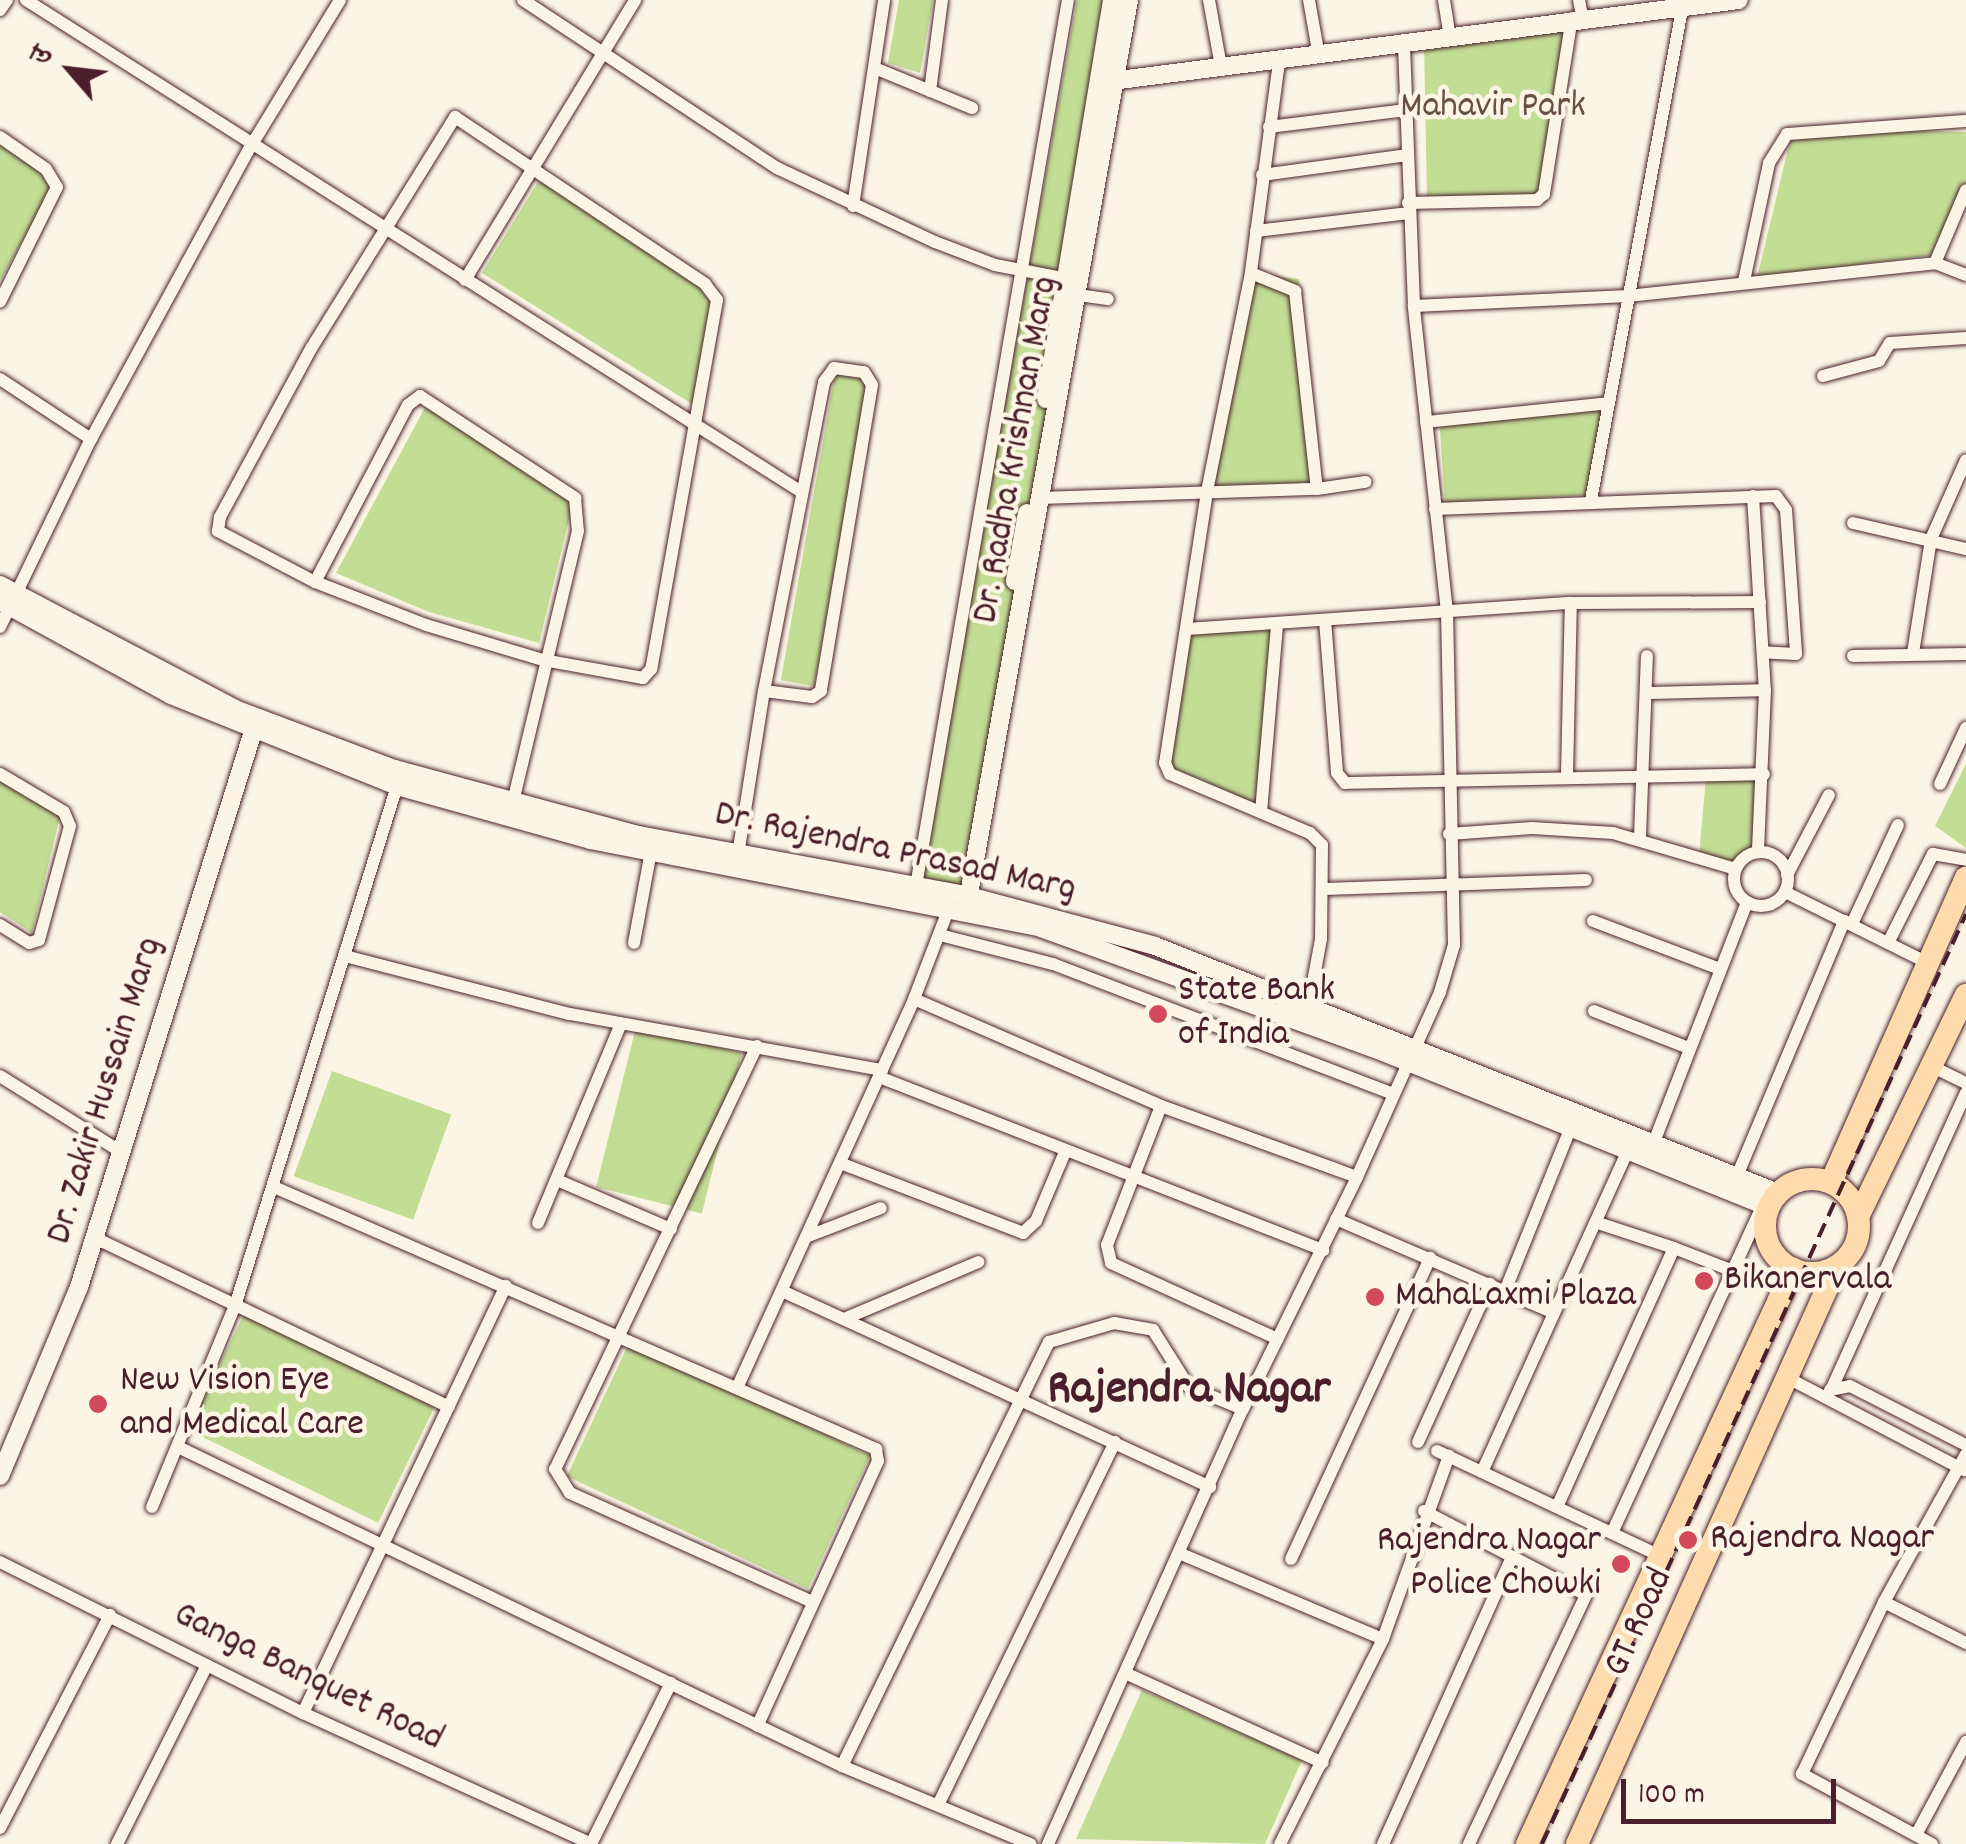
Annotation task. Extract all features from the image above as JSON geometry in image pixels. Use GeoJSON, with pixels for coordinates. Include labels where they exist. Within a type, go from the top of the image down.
{"type":"FeatureCollection","features":[{"type":"Feature","properties":{"kind":"highway"},"geometry":{"type":"LineString","coordinates":[[1831,1182],[1966,878]]}},
{"type":"Feature","properties":{"kind":"highway"},"geometry":{"type":"LineString","coordinates":[[1858,1218],[1852,1200],[1831,1182],[1804,1179],[1770,1201],[1768,1243],[1793,1269],[1820,1272],[1837,1266],[1855,1245],[1858,1218],[1966,995]]}},
{"type":"Feature","properties":{"kind":"highway","name":"GT Road"},"geometry":{"type":"LineString","coordinates":[[1577,1844],[1837,1266]]}},
{"type":"Feature","properties":{"kind":"highway","name":"GT Road"},"geometry":{"type":"LineString","coordinates":[[1527,1844],[1793,1269]]}},
{"type":"Feature","properties":{"kind":"main road"},"geometry":{"type":"LineString","coordinates":[[1112,0],[1107,82],[1404,45],[1578,11],[1739,0]]}},
{"type":"Feature","properties":{"kind":"main road","name":"Dr. Radha Krishnan Marg"},"geometry":{"type":"LineString","coordinates":[[961,904],[1040,498],[1107,82],[1130,0]]}},
{"type":"Feature","properties":{"kind":"main road"},"geometry":{"type":"LineString","coordinates":[[961,904],[1075,285]]}},
{"type":"Feature","properties":{"kind":"main road","name":"Dr. Rajendra Prasad Marg"},"geometry":{"type":"LineString","coordinates":[[0,585],[10,602],[254,725],[397,786],[1155,946],[1308,1004],[1571,1127],[1770,1201]]}},
{"type":"Feature","properties":{"kind":"main road","name":"Dr. Rajendra Prasad Marg"},"geometry":{"type":"LineString","coordinates":[[254,725],[511,812],[650,851],[916,886],[961,904],[1145,961],[1654,1142],[1737,1176],[1770,1201]]}},
{"type":"Feature","properties":{"kind":"main road","name":"Dr. Zakir Hussain Marg"},"geometry":{"type":"LineString","coordinates":[[0,1476],[95,1238],[254,725]]}},
{"type":"Feature","properties":{"kind":"street"},"geometry":{"type":"LineString","coordinates":[[0,10],[6,0]]}},
{"type":"Feature","properties":{"kind":"street"},"geometry":{"type":"LineString","coordinates":[[26,0],[800,491]]}},
{"type":"Feature","properties":{"kind":"street"},"geometry":{"type":"LineString","coordinates":[[0,627],[91,439],[251,146],[340,0]]}},
{"type":"Feature","properties":{"kind":"street"},"geometry":{"type":"LineString","coordinates":[[523,0],[688,114],[853,206],[1020,271],[1075,285],[1108,299]]}},
{"type":"Feature","properties":{"kind":"street"},"geometry":{"type":"LineString","coordinates":[[464,280],[528,168],[635,0]]}},
{"type":"Feature","properties":{"kind":"street"},"geometry":{"type":"LineString","coordinates":[[853,206],[884,5],[867,0]]}},
{"type":"Feature","properties":{"kind":"street"},"geometry":{"type":"LineString","coordinates":[[930,91],[942,0]]}},
{"type":"Feature","properties":{"kind":"street"},"geometry":{"type":"LineString","coordinates":[[916,886],[1068,0]]}},
{"type":"Feature","properties":{"kind":"street"},"geometry":{"type":"LineString","coordinates":[[1209,0],[1220,67]]}},
{"type":"Feature","properties":{"kind":"street"},"geometry":{"type":"LineString","coordinates":[[1309,0],[1319,57]]}},
{"type":"Feature","properties":{"kind":"street"},"geometry":{"type":"LineString","coordinates":[[1444,0],[1450,37]]}},
{"type":"Feature","properties":{"kind":"street"},"geometry":{"type":"LineString","coordinates":[[1592,500],[1684,4]]}},
{"type":"Feature","properties":{"kind":"street"},"geometry":{"type":"LineString","coordinates":[[1256,232],[1408,208],[1544,194],[1578,11]]}},
{"type":"Feature","properties":{"kind":"street"},"geometry":{"type":"LineString","coordinates":[[1048,1844],[1243,1409],[1357,1176],[1454,945],[1449,883],[1448,612],[1414,306],[1404,45]]}},
{"type":"Feature","properties":{"kind":"street"},"geometry":{"type":"LineString","coordinates":[[1279,62],[1250,273],[1207,492],[1166,768],[1317,838],[1325,889],[1308,1004]]}},
{"type":"Feature","properties":{"kind":"street"},"geometry":{"type":"LineString","coordinates":[[877,69],[972,108]]}},
{"type":"Feature","properties":{"kind":"street"},"geometry":{"type":"LineString","coordinates":[[1269,126],[1406,110]]}},
{"type":"Feature","properties":{"kind":"street"},"geometry":{"type":"LineString","coordinates":[[455,117],[528,168],[713,291],[716,314],[698,427],[648,674],[632,680],[543,660],[315,582],[227,540],[217,524],[382,228],[455,117]]}},
{"type":"Feature","properties":{"kind":"street"},"geometry":{"type":"LineString","coordinates":[[1744,281],[1769,163],[1787,134],[1966,121]]}},
{"type":"Feature","properties":{"kind":"street"},"geometry":{"type":"LineString","coordinates":[[0,137],[46,169],[58,188],[0,302]]}},
{"type":"Feature","properties":{"kind":"street"},"geometry":{"type":"LineString","coordinates":[[1262,176],[1408,155]]}},
{"type":"Feature","properties":{"kind":"street"},"geometry":{"type":"LineString","coordinates":[[1936,263],[1966,190]]}},
{"type":"Feature","properties":{"kind":"street"},"geometry":{"type":"LineString","coordinates":[[1414,306],[1628,296],[1936,263],[1966,275]]}},
{"type":"Feature","properties":{"kind":"street"},"geometry":{"type":"LineString","coordinates":[[1250,273],[1295,291],[1316,489]]}},
{"type":"Feature","properties":{"kind":"street"},"geometry":{"type":"LineString","coordinates":[[1822,376],[1880,362],[1890,342],[1966,338]]}},
{"type":"Feature","properties":{"kind":"street"},"geometry":{"type":"LineString","coordinates":[[737,860],[764,692],[800,491],[827,373],[864,372],[872,384],[821,691],[812,697],[764,692]]}},
{"type":"Feature","properties":{"kind":"street"},"geometry":{"type":"LineString","coordinates":[[0,379],[91,439]]}},
{"type":"Feature","properties":{"kind":"street"},"geometry":{"type":"LineString","coordinates":[[315,582],[408,405],[420,396],[561,487],[579,506],[578,532],[543,660],[511,812]]}},
{"type":"Feature","properties":{"kind":"street"},"geometry":{"type":"LineString","coordinates":[[1426,422],[1609,403]]}},
{"type":"Feature","properties":{"kind":"street"},"geometry":{"type":"LineString","coordinates":[[1913,653],[1931,539],[1966,460]]}},
{"type":"Feature","properties":{"kind":"street"},"geometry":{"type":"LineString","coordinates":[[1040,498],[1316,489],[1365,482]]}},
{"type":"Feature","properties":{"kind":"street"},"geometry":{"type":"LineString","coordinates":[[1435,508],[1754,496],[1785,504],[1796,654],[1763,652]]}},
{"type":"Feature","properties":{"kind":"street"},"geometry":{"type":"LineString","coordinates":[[1736,869],[1758,852],[1764,774],[1765,690],[1754,496]]}},
{"type":"Feature","properties":{"kind":"street"},"geometry":{"type":"LineString","coordinates":[[1852,523],[1966,549]]}},
{"type":"Feature","properties":{"kind":"street"},"geometry":{"type":"LineString","coordinates":[[1188,629],[1571,604],[1760,602]]}},
{"type":"Feature","properties":{"kind":"street"},"geometry":{"type":"LineString","coordinates":[[1567,774],[1571,604]]}},
{"type":"Feature","properties":{"kind":"street"},"geometry":{"type":"LineString","coordinates":[[1325,620],[1340,780],[1764,774]]}},
{"type":"Feature","properties":{"kind":"street"},"geometry":{"type":"LineString","coordinates":[[1261,812],[1278,624]]}},
{"type":"Feature","properties":{"kind":"street"},"geometry":{"type":"LineString","coordinates":[[1853,656],[1966,654]]}},
{"type":"Feature","properties":{"kind":"street"},"geometry":{"type":"LineString","coordinates":[[1640,836],[1646,775],[1647,656]]}},
{"type":"Feature","properties":{"kind":"street"},"geometry":{"type":"LineString","coordinates":[[1646,693],[1765,690]]}},
{"type":"Feature","properties":{"kind":"street"},"geometry":{"type":"LineString","coordinates":[[1940,784],[1966,728]]}},
{"type":"Feature","properties":{"kind":"street"},"geometry":{"type":"LineString","coordinates":[[0,774],[64,812],[70,826],[39,940],[28,942],[0,925]]}},
{"type":"Feature","properties":{"kind":"street"},"geometry":{"type":"LineString","coordinates":[[152,1507],[235,1306],[397,786]]}},
{"type":"Feature","properties":{"kind":"street"},"geometry":{"type":"LineString","coordinates":[[1736,869],[1736,890],[1747,902],[1764,906],[1785,892],[1788,875],[1829,794]]}},
{"type":"Feature","properties":{"kind":"street"},"geometry":{"type":"LineString","coordinates":[[1737,1176],[1848,922],[1898,825]]}},
{"type":"Feature","properties":{"kind":"street"},"geometry":{"type":"LineString","coordinates":[[1449,834],[1532,828],[1640,836],[1736,869]]}},
{"type":"Feature","properties":{"kind":"street"},"geometry":{"type":"LineString","coordinates":[[634,943],[650,851]]}},
{"type":"Feature","properties":{"kind":"street"},"geometry":{"type":"LineString","coordinates":[[1758,852],[1780,860],[1788,875]]}},
{"type":"Feature","properties":{"kind":"street"},"geometry":{"type":"LineString","coordinates":[[1888,943],[1933,854],[1966,860]]}},
{"type":"Feature","properties":{"kind":"street"},"geometry":{"type":"LineString","coordinates":[[1325,889],[1586,880]]}},
{"type":"Feature","properties":{"kind":"street"},"geometry":{"type":"LineString","coordinates":[[1785,892],[1926,962]]}},
{"type":"Feature","properties":{"kind":"street"},"geometry":{"type":"LineString","coordinates":[[1654,1142],[1747,902]]}},
{"type":"Feature","properties":{"kind":"street"},"geometry":{"type":"LineString","coordinates":[[737,1388],[940,935],[961,904]]}},
{"type":"Feature","properties":{"kind":"street"},"geometry":{"type":"LineString","coordinates":[[1593,921],[1720,970]]}},
{"type":"Feature","properties":{"kind":"street"},"geometry":{"type":"LineString","coordinates":[[940,935],[1053,964],[1393,1094]]}},
{"type":"Feature","properties":{"kind":"street"},"geometry":{"type":"LineString","coordinates":[[345,956],[622,1024],[757,1046],[880,1073],[1132,1180],[1323,1250]]}},
{"type":"Feature","properties":{"kind":"street"},"geometry":{"type":"LineString","coordinates":[[914,999],[1161,1106],[1357,1176]]}},
{"type":"Feature","properties":{"kind":"street"},"geometry":{"type":"LineString","coordinates":[[1594,1011],[1689,1048]]}},
{"type":"Feature","properties":{"kind":"street"},"geometry":{"type":"LineString","coordinates":[[538,1223],[622,1024]]}},
{"type":"Feature","properties":{"kind":"street"},"geometry":{"type":"LineString","coordinates":[[757,1046],[558,1461],[560,1486],[813,1602]]}},
{"type":"Feature","properties":{"kind":"street"},"geometry":{"type":"LineString","coordinates":[[1933,1066],[1966,1084]]}},
{"type":"Feature","properties":{"kind":"street"},"geometry":{"type":"LineString","coordinates":[[0,1076],[121,1152]]}},
{"type":"Feature","properties":{"kind":"street"},"geometry":{"type":"LineString","coordinates":[[1828,1392],[1966,1093]]}},
{"type":"Feature","properties":{"kind":"street"},"geometry":{"type":"LineString","coordinates":[[1161,1106],[1107,1246],[1111,1263],[1278,1339]]}},
{"type":"Feature","properties":{"kind":"street"},"geometry":{"type":"LineString","coordinates":[[1505,1291],[1571,1127]]}},
{"type":"Feature","properties":{"kind":"street"},"geometry":{"type":"LineString","coordinates":[[1482,1472],[1628,1150]]}},
{"type":"Feature","properties":{"kind":"street"},"geometry":{"type":"LineString","coordinates":[[840,1163],[1023,1233],[1036,1221],[1066,1152]]}},
{"type":"Feature","properties":{"kind":"street"},"geometry":{"type":"LineString","coordinates":[[556,1180],[671,1229]]}},
{"type":"Feature","properties":{"kind":"street"},"geometry":{"type":"LineString","coordinates":[[274,1187],[737,1388],[878,1454],[757,1726]]}},
{"type":"Feature","properties":{"kind":"street"},"geometry":{"type":"LineString","coordinates":[[1612,1534],[1732,1271],[1770,1201]]}},
{"type":"Feature","properties":{"kind":"street"},"geometry":{"type":"LineString","coordinates":[[806,1236],[881,1208]]}},
{"type":"Feature","properties":{"kind":"street"},"geometry":{"type":"LineString","coordinates":[[1336,1219],[1554,1313]]}},
{"type":"Feature","properties":{"kind":"street"},"geometry":{"type":"LineString","coordinates":[[1598,1223],[1732,1271]]}},
{"type":"Feature","properties":{"kind":"street"},"geometry":{"type":"LineString","coordinates":[[95,1238],[450,1407]]}},
{"type":"Feature","properties":{"kind":"street"},"geometry":{"type":"LineString","coordinates":[[1557,1507],[1674,1248]]}},
{"type":"Feature","properties":{"kind":"street"},"geometry":{"type":"LineString","coordinates":[[1291,1559],[1430,1258]]}},
{"type":"Feature","properties":{"kind":"street"},"geometry":{"type":"LineString","coordinates":[[844,1319],[978,1262]]}},
{"type":"Feature","properties":{"kind":"street"},"geometry":{"type":"LineString","coordinates":[[1418,1442],[1490,1284]]}},
{"type":"Feature","properties":{"kind":"street"},"geometry":{"type":"LineString","coordinates":[[303,1713],[506,1286]]}},
{"type":"Feature","properties":{"kind":"street"},"geometry":{"type":"LineString","coordinates":[[782,1291],[1210,1487]]}},
{"type":"Feature","properties":{"kind":"street"},"geometry":{"type":"LineString","coordinates":[[842,1766],[1048,1342],[1114,1323],[1153,1330],[1189,1387],[1243,1409]]}},
{"type":"Feature","properties":{"kind":"street"},"geometry":{"type":"LineString","coordinates":[[1788,1378],[1828,1392],[1962,1470]]}},
{"type":"Feature","properties":{"kind":"street"},"geometry":{"type":"LineString","coordinates":[[1828,1392],[1850,1386],[1966,1444]]}},
{"type":"Feature","properties":{"kind":"street"},"geometry":{"type":"LineString","coordinates":[[938,1806],[1115,1442]]}},
{"type":"Feature","properties":{"kind":"street"},"geometry":{"type":"LineString","coordinates":[[178,1448],[842,1766],[1030,1844]]}},
{"type":"Feature","properties":{"kind":"street"},"geometry":{"type":"LineString","coordinates":[[1280,1844],[1382,1639],[1443,1453],[1658,1555]]}},
{"type":"Feature","properties":{"kind":"street"},"geometry":{"type":"LineString","coordinates":[[1932,1844],[1802,1774],[1884,1602],[1962,1470],[1966,1454]]}},
{"type":"Feature","properties":{"kind":"street"},"geometry":{"type":"LineString","coordinates":[[1424,1512],[1586,1595],[1468,1844]]}},
{"type":"Feature","properties":{"kind":"street"},"geometry":{"type":"LineString","coordinates":[[1179,1552],[1382,1639]]}},
{"type":"Feature","properties":{"kind":"street"},"geometry":{"type":"LineString","coordinates":[[1384,1844],[1512,1557]]}},
{"type":"Feature","properties":{"kind":"street","name":"Ganga Banquet Road"},"geometry":{"type":"LineString","coordinates":[[0,1562],[303,1713],[592,1844]]}},
{"type":"Feature","properties":{"kind":"street"},"geometry":{"type":"LineString","coordinates":[[1884,1602],[1966,1644]]}},
{"type":"Feature","properties":{"kind":"street"},"geometry":{"type":"LineString","coordinates":[[0,1828],[110,1615]]}},
{"type":"Feature","properties":{"kind":"street"},"geometry":{"type":"LineString","coordinates":[[117,1844],[207,1665]]}},
{"type":"Feature","properties":{"kind":"street"},"geometry":{"type":"LineString","coordinates":[[1125,1672],[1323,1763]]}},
{"type":"Feature","properties":{"kind":"street"},"geometry":{"type":"LineString","coordinates":[[592,1844],[671,1682]]}},
{"type":"Feature","properties":{"kind":"street"},"geometry":{"type":"LineString","coordinates":[[1916,1836],[1966,1742]]}},
{"type":"Feature","properties":{"kind":"green space"},"geometry":{"type":"Polygon","coordinates":[[[899,0],[933,0],[920,73],[888,63],[899,0]]]}},
{"type":"Feature","properties":{"kind":"green space"},"geometry":{"type":"Polygon","coordinates":[[[1077,0],[1120,0],[972,889],[920,877],[1077,0]]]}},
{"type":"Feature","properties":{"kind":"green space","name":"Mahavir Park"},"geometry":{"type":"Polygon","coordinates":[[[1575,30],[1547,195],[1427,198],[1424,43],[1575,30]]]}},
{"type":"Feature","properties":{"kind":"green space"},"geometry":{"type":"Polygon","coordinates":[[[1793,128],[1966,132],[1966,183],[1931,255],[1757,278],[1793,128]]]}},
{"type":"Feature","properties":{"kind":"green space"},"geometry":{"type":"Polygon","coordinates":[[[0,139],[58,177],[0,281],[0,139]]]}},
{"type":"Feature","properties":{"kind":"green space"},"geometry":{"type":"Polygon","coordinates":[[[541,177],[717,291],[697,407],[482,273],[541,177]]]}},
{"type":"Feature","properties":{"kind":"green space"},"geometry":{"type":"Polygon","coordinates":[[[1251,273],[1299,279],[1317,489],[1207,492],[1251,273]]]}},
{"type":"Feature","properties":{"kind":"green space"},"geometry":{"type":"Polygon","coordinates":[[[835,373],[868,379],[814,686],[781,680],[835,373]]]}},
{"type":"Feature","properties":{"kind":"green space"},"geometry":{"type":"Polygon","coordinates":[[[429,400],[574,499],[539,643],[429,612],[336,573],[429,400]]]}},
{"type":"Feature","properties":{"kind":"green space"},"geometry":{"type":"Polygon","coordinates":[[[1603,402],[1586,495],[1445,503],[1439,416],[1603,402]]]}},
{"type":"Feature","properties":{"kind":"green space"},"geometry":{"type":"Polygon","coordinates":[[[1272,624],[1260,805],[1171,767],[1192,630],[1272,624]]]}},
{"type":"Feature","properties":{"kind":"green space"},"geometry":{"type":"Polygon","coordinates":[[[1966,764],[1966,848],[1935,826],[1966,764]]]}},
{"type":"Feature","properties":{"kind":"green space"},"geometry":{"type":"Polygon","coordinates":[[[1763,776],[1762,847],[1740,872],[1699,856],[1706,777],[1763,776]]]}},
{"type":"Feature","properties":{"kind":"green space"},"geometry":{"type":"Polygon","coordinates":[[[0,780],[60,816],[32,933],[0,912],[0,780]]]}},
{"type":"Feature","properties":{"kind":"green space"},"geometry":{"type":"Polygon","coordinates":[[[636,1027],[742,1053],[702,1213],[596,1187],[636,1027]]]}},
{"type":"Feature","properties":{"kind":"green space"},"geometry":{"type":"Polygon","coordinates":[[[332,1071],[451,1114],[413,1220],[294,1176],[332,1071]]]}},
{"type":"Feature","properties":{"kind":"green space"},"geometry":{"type":"Polygon","coordinates":[[[245,1312],[436,1405],[378,1523],[188,1430],[245,1312]]]}},
{"type":"Feature","properties":{"kind":"green space"},"geometry":{"type":"Polygon","coordinates":[[[629,1343],[870,1455],[808,1589],[567,1476],[629,1343]]]}},
{"type":"Feature","properties":{"kind":"green space"},"geometry":{"type":"Polygon","coordinates":[[[1142,1690],[1302,1760],[1265,1844],[1076,1839],[1142,1690]]]}},
{"type":"Feature","properties":{"kind":"railway"},"geometry":{"type":"LineString","coordinates":[[1542,1844],[1966,914]]}},
{"type":"Feature","properties":{"kind":"place","name":"State Bank of India"},"geometry":{"type":"Point","coordinates":[1158,1014]}},
{"type":"Feature","properties":{"kind":"place","name":"Bikanervala"},"geometry":{"type":"Point","coordinates":[1704,1281]}},
{"type":"Feature","properties":{"kind":"place","name":"MahaLaxmi Plaza"},"geometry":{"type":"Point","coordinates":[1375,1297]}},
{"type":"Feature","properties":{"kind":"place","name":"New Vision Eye and Medical Care"},"geometry":{"type":"Point","coordinates":[98,1404]}},
{"type":"Feature","properties":{"kind":"place","name":"Rajendra Nagar"},"geometry":{"type":"Point","coordinates":[1688,1540]}},
{"type":"Feature","properties":{"kind":"place","name":"Rajendra Nagar Police Chowki"},"geometry":{"type":"Point","coordinates":[1621,1564]}},
{"type":"Feature","properties":{"kind":"district","name":"Rajendra Nagar"},"geometry":{"type":"Point","coordinates":[1189,1392]}}]}
